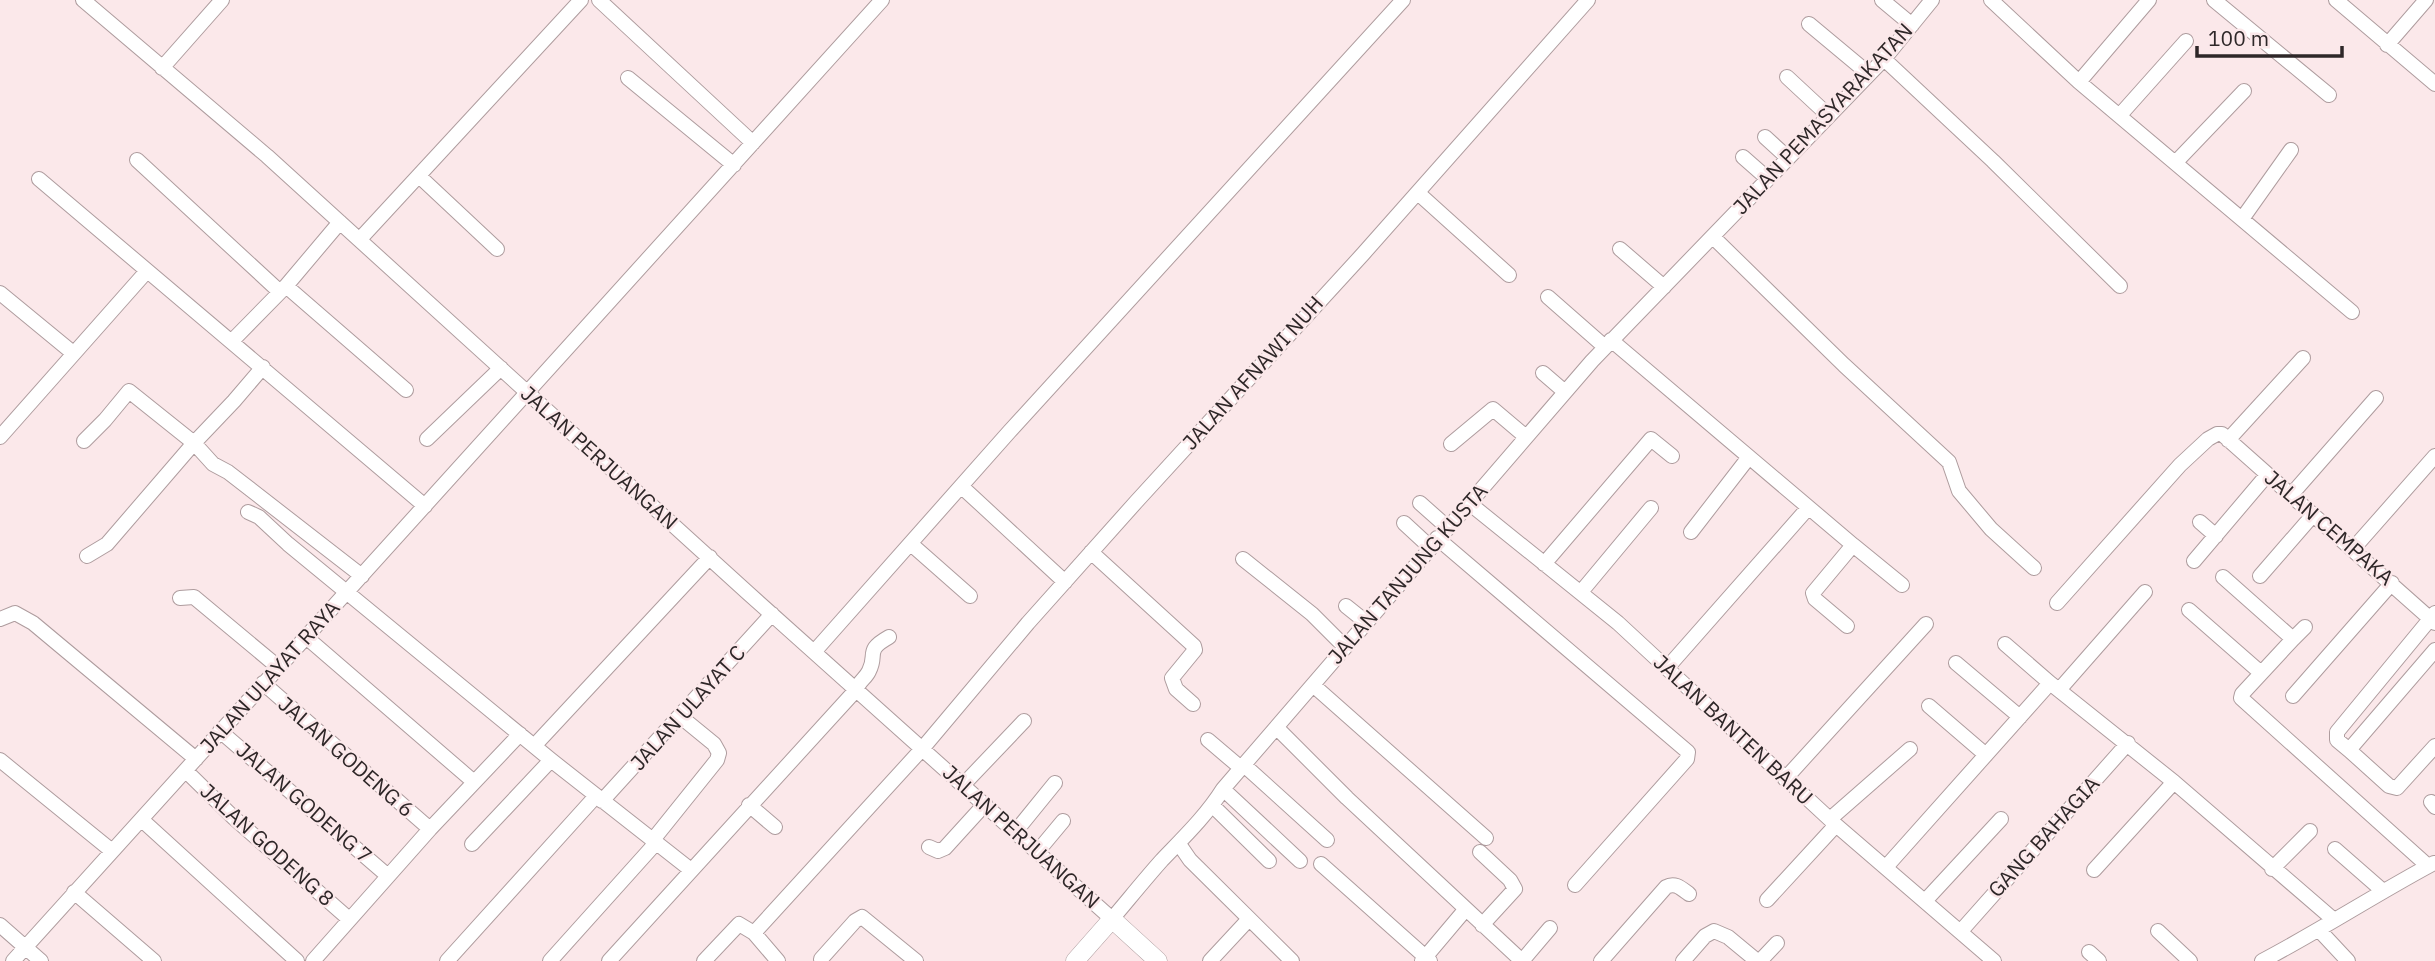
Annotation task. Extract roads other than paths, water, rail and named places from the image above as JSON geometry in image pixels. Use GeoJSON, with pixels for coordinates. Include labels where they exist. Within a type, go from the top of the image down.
{"type":"FeatureCollection","features":[{"type":"Feature","properties":{"kind":"main road"},"geometry":{"type":"LineString","coordinates":[[1075,961],[1112,919],[1158,961]]}},
{"type":"Feature","properties":{"kind":"street","name":"JALAN PERJUANGAN"},"geometry":{"type":"LineString","coordinates":[[83,0],[360,239],[526,393],[1112,919]]}},
{"type":"Feature","properties":{"kind":"street"},"geometry":{"type":"LineString","coordinates":[[162,68],[222,0]]}},
{"type":"Feature","properties":{"kind":"street"},"geometry":{"type":"LineString","coordinates":[[360,239],[582,0]]}},
{"type":"Feature","properties":{"kind":"street"},"geometry":{"type":"LineString","coordinates":[[599,0],[753,143]]}},
{"type":"Feature","properties":{"kind":"street","name":"JALAN ULAYAT RAYA"},"geometry":{"type":"LineString","coordinates":[[13,961],[882,0]]}},
{"type":"Feature","properties":{"kind":"street"},"geometry":{"type":"LineString","coordinates":[[814,652],[1103,327],[1404,0]]}},
{"type":"Feature","properties":{"kind":"street","name":"JALAN AFNAWI NUH"},"geometry":{"type":"LineString","coordinates":[[754,933],[922,749],[1091,552],[1418,193],[1588,0]]}},
{"type":"Feature","properties":{"kind":"street"},"geometry":{"type":"LineString","coordinates":[[1882,0],[1912,25]]}},
{"type":"Feature","properties":{"kind":"street","name":"JALAN PEMASYARAKATAN"},"geometry":{"type":"LineString","coordinates":[[1713,237],[1884,59],[1932,0]]}},
{"type":"Feature","properties":{"kind":"street"},"geometry":{"type":"LineString","coordinates":[[1991,0],[2080,82],[2352,312]]}},
{"type":"Feature","properties":{"kind":"street"},"geometry":{"type":"LineString","coordinates":[[2080,82],[2149,0]]}},
{"type":"Feature","properties":{"kind":"street"},"geometry":{"type":"LineString","coordinates":[[2214,0],[2329,95]]}},
{"type":"Feature","properties":{"kind":"street"},"geometry":{"type":"LineString","coordinates":[[2336,0],[2435,84]]}},
{"type":"Feature","properties":{"kind":"street"},"geometry":{"type":"LineString","coordinates":[[2387,45],[2426,0]]}},
{"type":"Feature","properties":{"kind":"street"},"geometry":{"type":"LineString","coordinates":[[1809,24],[1869,74]]}},
{"type":"Feature","properties":{"kind":"street"},"geometry":{"type":"LineString","coordinates":[[2120,115],[2186,41]]}},
{"type":"Feature","properties":{"kind":"street"},"geometry":{"type":"LineString","coordinates":[[1884,59],[2120,286]]}},
{"type":"Feature","properties":{"kind":"street"},"geometry":{"type":"LineString","coordinates":[[1787,77],[1829,116]]}},
{"type":"Feature","properties":{"kind":"street"},"geometry":{"type":"LineString","coordinates":[[628,78],[734,165]]}},
{"type":"Feature","properties":{"kind":"street"},"geometry":{"type":"LineString","coordinates":[[2176,162],[2244,91]]}},
{"type":"Feature","properties":{"kind":"street"},"geometry":{"type":"LineString","coordinates":[[1765,137],[1788,158]]}},
{"type":"Feature","properties":{"kind":"street"},"geometry":{"type":"LineString","coordinates":[[2242,219],[2291,150]]}},
{"type":"Feature","properties":{"kind":"street"},"geometry":{"type":"LineString","coordinates":[[1743,156],[1768,178]]}},
{"type":"Feature","properties":{"kind":"street"},"geometry":{"type":"LineString","coordinates":[[137,160],[283,289],[406,390]]}},
{"type":"Feature","properties":{"kind":"street"},"geometry":{"type":"LineString","coordinates":[[419,176],[497,249]]}},
{"type":"Feature","properties":{"kind":"street"},"geometry":{"type":"LineString","coordinates":[[39,179],[425,506]]}},
{"type":"Feature","properties":{"kind":"street"},"geometry":{"type":"LineString","coordinates":[[1418,193],[1508,275]]}},
{"type":"Feature","properties":{"kind":"street"},"geometry":{"type":"LineString","coordinates":[[232,341],[283,289],[340,222]]}},
{"type":"Feature","properties":{"kind":"street"},"geometry":{"type":"LineString","coordinates":[[1713,237],[1844,365],[1949,462],[1959,491],[1991,528],[2034,568]]}},
{"type":"Feature","properties":{"kind":"street","name":"JALAN TANJUNG KUSTA"},"geometry":{"type":"LineString","coordinates":[[1112,919],[1213,806],[1223,789],[1526,437],[1608,344],[1713,237]]}},
{"type":"Feature","properties":{"kind":"street"},"geometry":{"type":"LineString","coordinates":[[1620,249],[1664,287]]}},
{"type":"Feature","properties":{"kind":"street"},"geometry":{"type":"LineString","coordinates":[[0,437],[147,271]]}},
{"type":"Feature","properties":{"kind":"street"},"geometry":{"type":"LineString","coordinates":[[0,293],[73,353]]}},
{"type":"Feature","properties":{"kind":"street"},"geometry":{"type":"LineString","coordinates":[[1548,297],[1749,457],[1902,585]]}},
{"type":"Feature","properties":{"kind":"street"},"geometry":{"type":"LineString","coordinates":[[2057,603],[2185,460],[2208,439],[2217,434],[2225,437],[2303,358]]}},
{"type":"Feature","properties":{"kind":"street"},"geometry":{"type":"LineString","coordinates":[[87,556],[107,544],[263,367]]}},
{"type":"Feature","properties":{"kind":"street"},"geometry":{"type":"LineString","coordinates":[[426,439],[501,368]]}},
{"type":"Feature","properties":{"kind":"street"},"geometry":{"type":"LineString","coordinates":[[1543,373],[1566,393]]}},
{"type":"Feature","properties":{"kind":"street"},"geometry":{"type":"LineString","coordinates":[[84,441],[129,391],[194,443],[213,464],[228,472],[362,576]]}},
{"type":"Feature","properties":{"kind":"street"},"geometry":{"type":"LineString","coordinates":[[2291,495],[2376,398]]}},
{"type":"Feature","properties":{"kind":"street"},"geometry":{"type":"LineString","coordinates":[[1451,444],[1493,409],[1526,437]]}},
{"type":"Feature","properties":{"kind":"street"},"geometry":{"type":"LineString","coordinates":[[1544,564],[1648,436],[1672,456]]}},
{"type":"Feature","properties":{"kind":"street","name":"JALAN CEMPAKA"},"geometry":{"type":"LineString","coordinates":[[2225,437],[2433,618]]}},
{"type":"Feature","properties":{"kind":"street"},"geometry":{"type":"LineString","coordinates":[[2353,549],[2435,456]]}},
{"type":"Feature","properties":{"kind":"street"},"geometry":{"type":"LineString","coordinates":[[1691,532],[1749,457]]}},
{"type":"Feature","properties":{"kind":"street"},"geometry":{"type":"LineString","coordinates":[[2194,561],[2267,475]]}},
{"type":"Feature","properties":{"kind":"street"},"geometry":{"type":"LineString","coordinates":[[962,487],[1065,582]]}},
{"type":"Feature","properties":{"kind":"street"},"geometry":{"type":"LineString","coordinates":[[1420,503],[1438,537]]}},
{"type":"Feature","properties":{"kind":"street","name":"JALAN BANTEN BARU"},"geometry":{"type":"LineString","coordinates":[[1469,503],[1581,592],[1833,822],[1994,961]]}},
{"type":"Feature","properties":{"kind":"street"},"geometry":{"type":"LineString","coordinates":[[1581,592],[1651,508]]}},
{"type":"Feature","properties":{"kind":"street"},"geometry":{"type":"LineString","coordinates":[[1667,668],[1808,508]]}},
{"type":"Feature","properties":{"kind":"street"},"geometry":{"type":"LineString","coordinates":[[248,512],[259,517],[288,544],[551,760],[691,870]]}},
{"type":"Feature","properties":{"kind":"street"},"geometry":{"type":"LineString","coordinates":[[2260,576],[2313,515]]}},
{"type":"Feature","properties":{"kind":"street"},"geometry":{"type":"LineString","coordinates":[[2200,522],[2216,536]]}},
{"type":"Feature","properties":{"kind":"street"},"geometry":{"type":"LineString","coordinates":[[1404,523],[1438,537],[1688,752],[1687,759],[1575,885]]}},
{"type":"Feature","properties":{"kind":"street"},"geometry":{"type":"LineString","coordinates":[[911,544],[970,596]]}},
{"type":"Feature","properties":{"kind":"street"},"geometry":{"type":"LineString","coordinates":[[1847,626],[1815,599],[1812,593],[1853,545]]}},
{"type":"Feature","properties":{"kind":"street"},"geometry":{"type":"LineString","coordinates":[[1091,552],[1194,646],[1195,650],[1172,678],[1176,689],[1192,704]]}},
{"type":"Feature","properties":{"kind":"street"},"geometry":{"type":"LineString","coordinates":[[535,745],[710,557]]}},
{"type":"Feature","properties":{"kind":"street"},"geometry":{"type":"LineString","coordinates":[[1243,559],[1312,614],[1345,647]]}},
{"type":"Feature","properties":{"kind":"street"},"geometry":{"type":"LineString","coordinates":[[2224,577],[2293,639]]}},
{"type":"Feature","properties":{"kind":"street"},"geometry":{"type":"LineString","coordinates":[[2293,696],[2392,583]]}},
{"type":"Feature","properties":{"kind":"street"},"geometry":{"type":"LineString","coordinates":[[1886,867],[2020,717],[2054,687],[2145,592]]}},
{"type":"Feature","properties":{"kind":"street"},"geometry":{"type":"LineString","coordinates":[[180,598],[194,597],[278,667]]}},
{"type":"Feature","properties":{"kind":"street"},"geometry":{"type":"LineString","coordinates":[[1346,606],[1366,622]]}},
{"type":"Feature","properties":{"kind":"street"},"geometry":{"type":"LineString","coordinates":[[2189,610],[2261,673]]}},
{"type":"Feature","properties":{"kind":"street"},"geometry":{"type":"LineString","coordinates":[[0,619],[15,613],[33,623],[196,759]]}},
{"type":"Feature","properties":{"kind":"street","name":"JALAN ULAYAT C"},"geometry":{"type":"LineString","coordinates":[[447,961],[599,799],[681,717],[772,614]]}},
{"type":"Feature","properties":{"kind":"street"},"geometry":{"type":"LineString","coordinates":[[2433,618],[2337,732],[2337,740],[2389,786],[2397,788],[2435,746]]}},
{"type":"Feature","properties":{"kind":"street"},"geometry":{"type":"LineString","coordinates":[[1785,779],[1926,624]]}},
{"type":"Feature","properties":{"kind":"street"},"geometry":{"type":"LineString","coordinates":[[2262,961],[2320,931],[2383,891],[2432,865],[2242,700],[2242,694],[2305,627]]}},
{"type":"Feature","properties":{"kind":"street"},"geometry":{"type":"LineString","coordinates":[[306,637],[474,782]]}},
{"type":"Feature","properties":{"kind":"street"},"geometry":{"type":"LineString","coordinates":[[609,961],[856,690],[859,682],[870,670],[875,648],[888,638]]}},
{"type":"Feature","properties":{"kind":"street"},"geometry":{"type":"LineString","coordinates":[[2005,644],[2054,687],[2128,743],[2334,920]]}},
{"type":"Feature","properties":{"kind":"street"},"geometry":{"type":"LineString","coordinates":[[2349,750],[2435,650]]}},
{"type":"Feature","properties":{"kind":"street"},"geometry":{"type":"LineString","coordinates":[[1956,663],[2020,717]]}},
{"type":"Feature","properties":{"kind":"street","name":"JALAN GODENG 6"},"geometry":{"type":"LineString","coordinates":[[263,683],[430,829]]}},
{"type":"Feature","properties":{"kind":"street"},"geometry":{"type":"LineString","coordinates":[[1313,685],[1483,845],[1510,880],[1515,889],[1482,925]]}},
{"type":"Feature","properties":{"kind":"street"},"geometry":{"type":"LineString","coordinates":[[1929,706],[1986,755]]}},
{"type":"Feature","properties":{"kind":"street"},"geometry":{"type":"LineString","coordinates":[[550,961],[654,842],[717,760],[719,753],[713,744],[681,717]]}},
{"type":"Feature","properties":{"kind":"street"},"geometry":{"type":"LineString","coordinates":[[964,784],[1024,721]]}},
{"type":"Feature","properties":{"kind":"street"},"geometry":{"type":"LineString","coordinates":[[1277,728],[1465,910],[1522,961],[1550,928]]}},
{"type":"Feature","properties":{"kind":"street","name":"JALAN GODENG 7"},"geometry":{"type":"LineString","coordinates":[[220,731],[388,876]]}},
{"type":"Feature","properties":{"kind":"street"},"geometry":{"type":"LineString","coordinates":[[313,961],[430,829],[520,734]]}},
{"type":"Feature","properties":{"kind":"street"},"geometry":{"type":"LineString","coordinates":[[1208,740],[1328,840]]}},
{"type":"Feature","properties":{"kind":"street","name":"GANG BAHAGIA"},"geometry":{"type":"LineString","coordinates":[[1961,931],[2128,743]]}},
{"type":"Feature","properties":{"kind":"street"},"geometry":{"type":"LineString","coordinates":[[1767,900],[1833,822],[1910,749]]}},
{"type":"Feature","properties":{"kind":"street"},"geometry":{"type":"LineString","coordinates":[[0,760],[112,851]]}},
{"type":"Feature","properties":{"kind":"street"},"geometry":{"type":"LineString","coordinates":[[472,844],[551,760]]}},
{"type":"Feature","properties":{"kind":"street","name":"JALAN GODENG 8"},"geometry":{"type":"LineString","coordinates":[[186,771],[234,818],[349,919]]}},
{"type":"Feature","properties":{"kind":"street"},"geometry":{"type":"LineString","coordinates":[[2094,870],[2174,782]]}},
{"type":"Feature","properties":{"kind":"street"},"geometry":{"type":"LineString","coordinates":[[1016,831],[1055,783]]}},
{"type":"Feature","properties":{"kind":"street"},"geometry":{"type":"LineString","coordinates":[[1223,789],[1300,861]]}},
{"type":"Feature","properties":{"kind":"street"},"geometry":{"type":"LineString","coordinates":[[929,848],[938,851],[945,848],[985,804]]}},
{"type":"Feature","properties":{"kind":"street"},"geometry":{"type":"LineString","coordinates":[[749,805],[775,827]]}},
{"type":"Feature","properties":{"kind":"street"},"geometry":{"type":"LineString","coordinates":[[1213,806],[1269,861]]}},
{"type":"Feature","properties":{"kind":"street"},"geometry":{"type":"LineString","coordinates":[[1925,901],[2001,819]]}},
{"type":"Feature","properties":{"kind":"street"},"geometry":{"type":"LineString","coordinates":[[142,820],[297,961]]}},
{"type":"Feature","properties":{"kind":"street"},"geometry":{"type":"LineString","coordinates":[[1038,851],[1063,821]]}},
{"type":"Feature","properties":{"kind":"street"},"geometry":{"type":"LineString","coordinates":[[2273,869],[2310,831]]}},
{"type":"Feature","properties":{"kind":"street"},"geometry":{"type":"LineString","coordinates":[[1179,844],[1190,860],[1292,961]]}},
{"type":"Feature","properties":{"kind":"street"},"geometry":{"type":"LineString","coordinates":[[2335,849],[2383,891]]}},
{"type":"Feature","properties":{"kind":"street"},"geometry":{"type":"LineString","coordinates":[[1321,864],[1426,960],[1465,910]]}},
{"type":"Feature","properties":{"kind":"street"},"geometry":{"type":"LineString","coordinates":[[1602,960],[1666,887],[1671,884],[1689,894]]}},
{"type":"Feature","properties":{"kind":"street"},"geometry":{"type":"LineString","coordinates":[[74,892],[154,961]]}},
{"type":"Feature","properties":{"kind":"street"},"geometry":{"type":"LineString","coordinates":[[821,959],[855,921],[862,918],[916,961]]}},
{"type":"Feature","properties":{"kind":"street"},"geometry":{"type":"LineString","coordinates":[[1210,961],[1249,919]]}},
{"type":"Feature","properties":{"kind":"street"},"geometry":{"type":"LineString","coordinates":[[704,961],[737,925],[741,924],[754,933],[778,961]]}},
{"type":"Feature","properties":{"kind":"street"},"geometry":{"type":"LineString","coordinates":[[0,925],[41,961]]}},
{"type":"Feature","properties":{"kind":"street"},"geometry":{"type":"LineString","coordinates":[[1683,961],[1705,936],[1714,931],[1728,937],[1759,961],[1777,943]]}},
{"type":"Feature","properties":{"kind":"street"},"geometry":{"type":"LineString","coordinates":[[2158,931],[2190,961]]}},
{"type":"Feature","properties":{"kind":"street"},"geometry":{"type":"LineString","coordinates":[[2320,931],[2348,961]]}}]}
